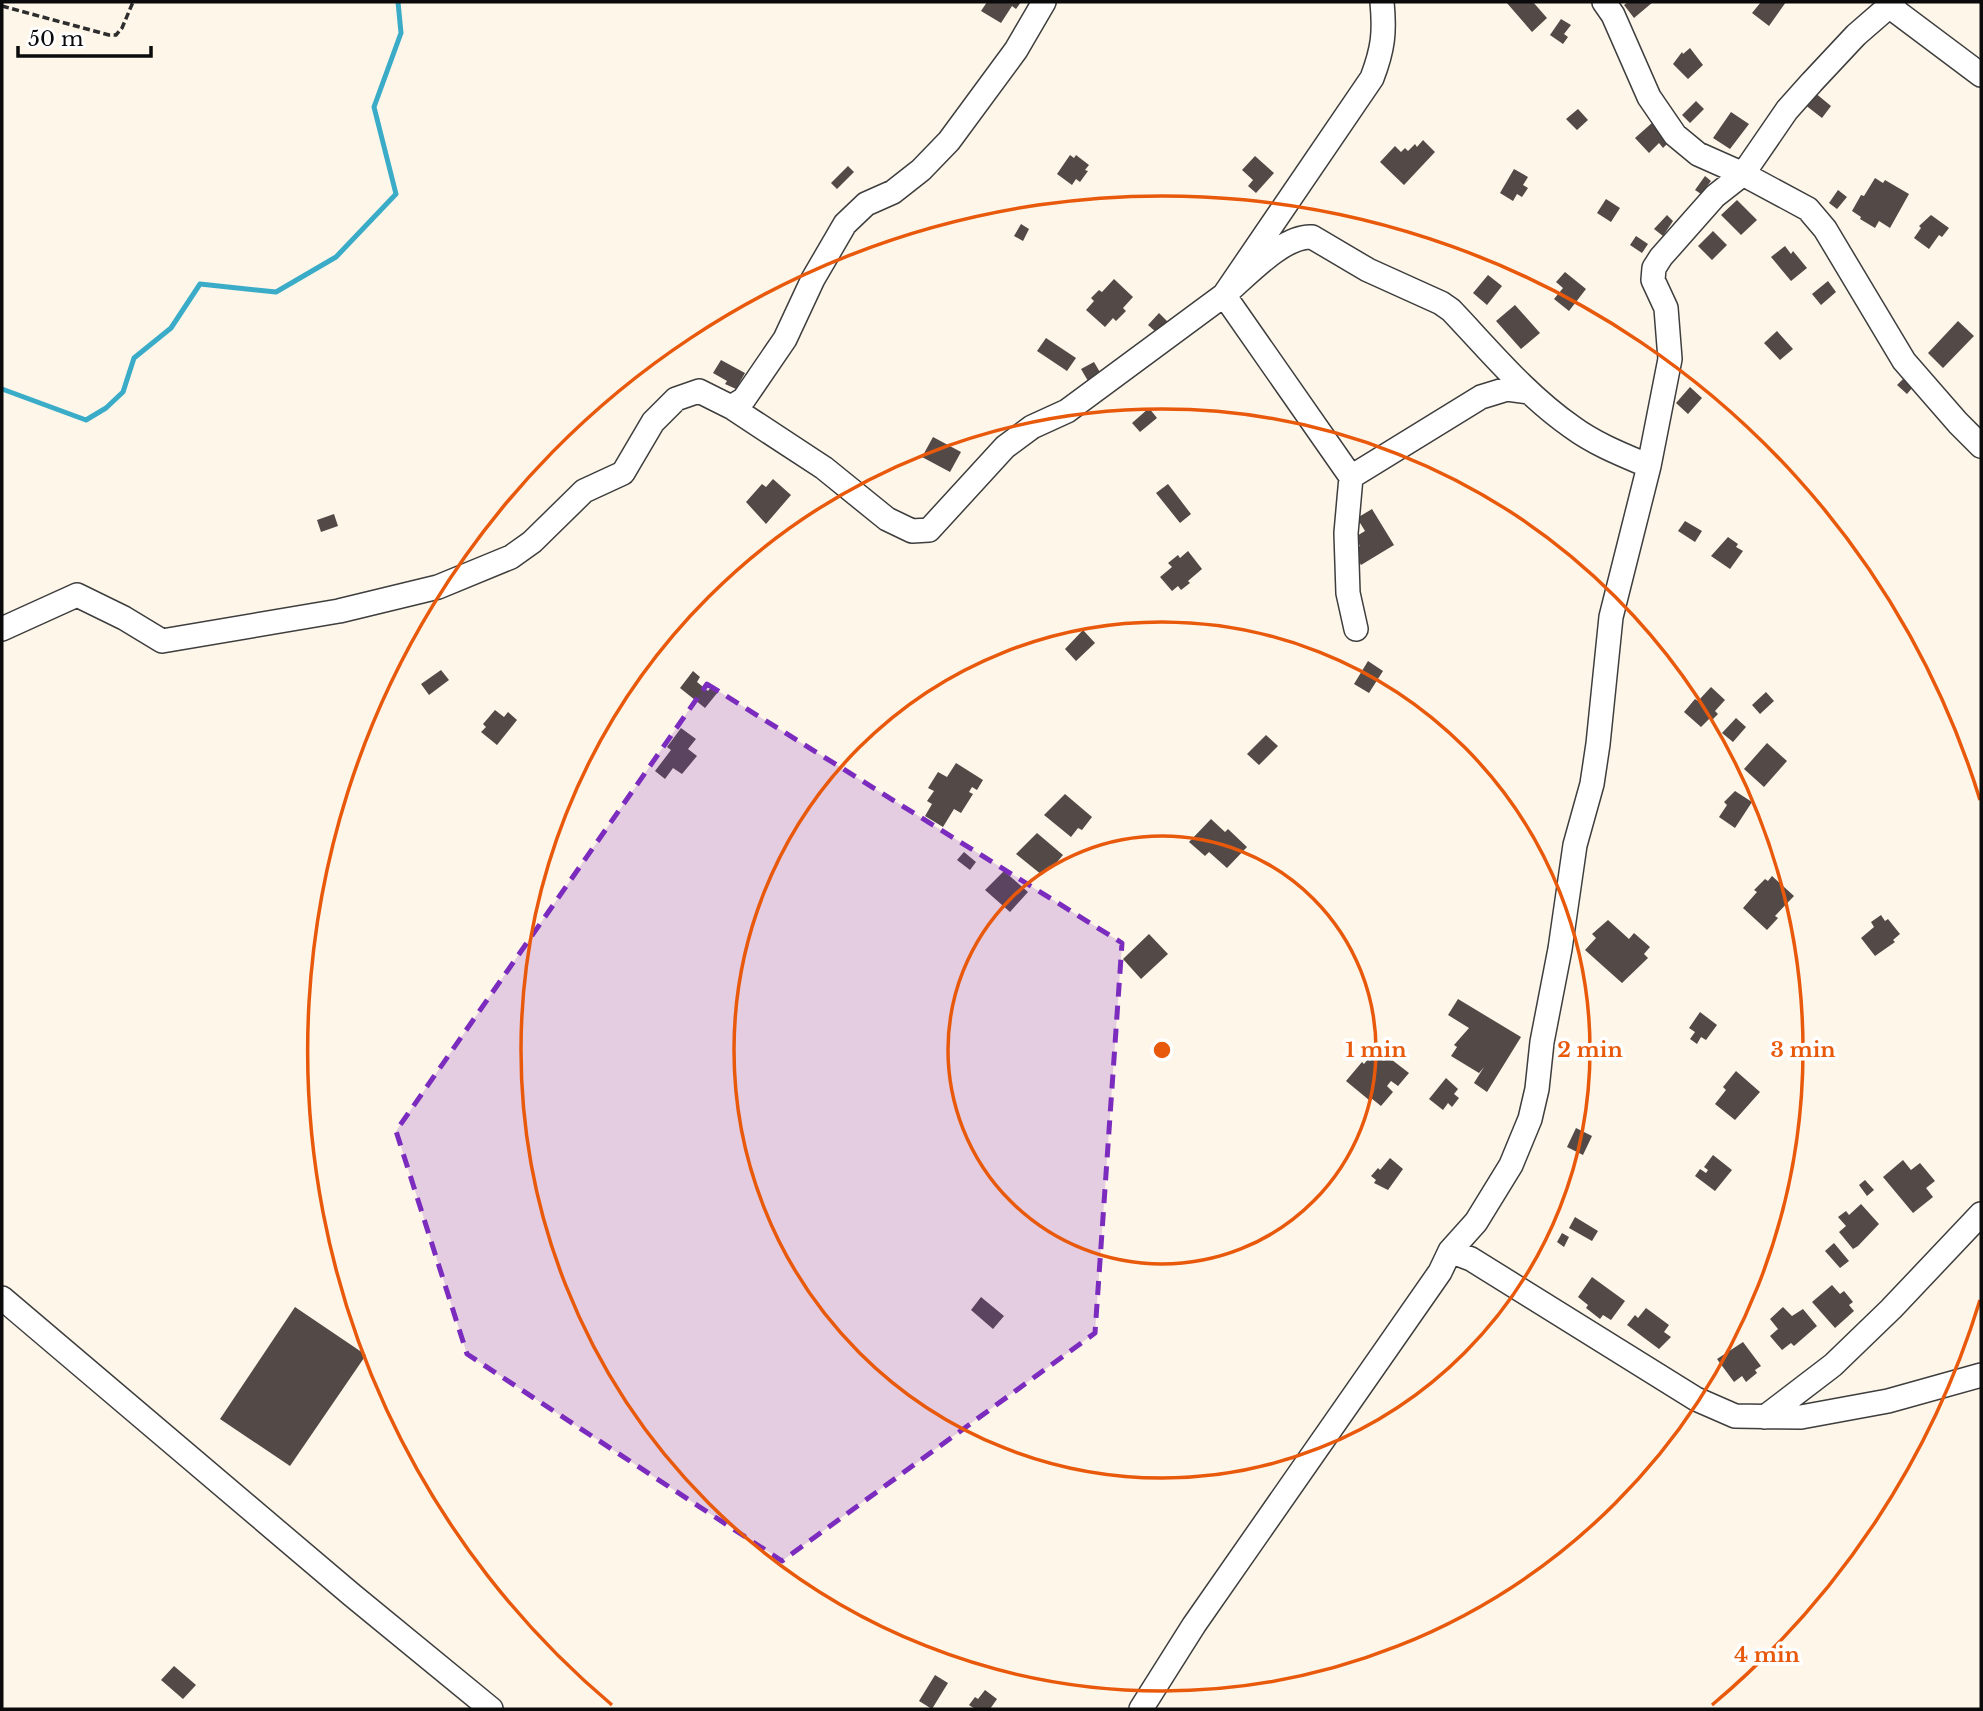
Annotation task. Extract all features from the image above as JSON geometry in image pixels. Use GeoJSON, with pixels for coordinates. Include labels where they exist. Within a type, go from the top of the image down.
{"type":"FeatureCollection","features":[{"type":"Feature","properties":{"kind":"street"},"geometry":{"type":"LineString","coordinates":[[731,407],[744,399],[785,339],[813,279],[845,224],[866,204],[893,192],[912,177],[949,141],[1016,50],[1044,2]]}},
{"type":"Feature","properties":{"kind":"street"},"geometry":{"type":"LineString","coordinates":[[1224,295],[1372,79],[1382,53],[1385,31],[1382,2]]}},
{"type":"Feature","properties":{"kind":"street"},"geometry":{"type":"LineString","coordinates":[[1604,2],[1613,15],[1649,97],[1675,135],[1698,154],[1743,174],[1808,209],[1825,229],[1904,361],[1981,446]]}},
{"type":"Feature","properties":{"kind":"street"},"geometry":{"type":"LineString","coordinates":[[1141,1709],[1194,1625],[1440,1272],[1450,1251],[1476,1222],[1511,1165],[1530,1119],[1575,845],[1592,784],[1604,703],[1611,617],[1649,466],[1670,359],[1665,308],[1653,280],[1654,268],[1715,196],[1743,174],[1787,110],[1856,35],[1892,4],[1981,75]]}},
{"type":"Feature","properties":{"kind":"street"},"geometry":{"type":"LineString","coordinates":[[2,629],[77,595],[124,618],[162,641],[339,611],[438,587],[510,557],[532,542],[584,491],[623,473],[653,422],[677,399],[699,391],[731,407],[824,468],[887,519],[912,531],[929,530],[1005,447],[1032,427],[1067,411],[1224,295],[1289,241],[1304,236],[1312,237],[1368,270],[1451,310],[1529,392],[1573,428],[1649,466]]}},
{"type":"Feature","properties":{"kind":"street"},"geometry":{"type":"LineString","coordinates":[[1224,295],[1351,477],[1346,533],[1348,593],[1356,629]]}},
{"type":"Feature","properties":{"kind":"street"},"geometry":{"type":"LineString","coordinates":[[1351,477],[1481,397],[1507,389],[1529,392]]}},
{"type":"Feature","properties":{"kind":"street"},"geometry":{"type":"LineString","coordinates":[[1765,1417],[1833,1364],[1891,1309],[1981,1214]]}},
{"type":"Feature","properties":{"kind":"street"},"geometry":{"type":"LineString","coordinates":[[1450,1251],[1471,1259],[1696,1399],[1735,1416],[1801,1417],[1888,1401],[1981,1375]]}},
{"type":"Feature","properties":{"kind":"street"},"geometry":{"type":"LineString","coordinates":[[2,1298],[352,1595],[491,1709]]}},
{"type":"Feature","properties":{"kind":"path"},"geometry":{"type":"LineString","coordinates":[[2,6],[116,35],[122,28],[133,2]]}},
{"type":"Feature","properties":{"kind":"highlighted area"},"geometry":{"type":"Polygon","coordinates":[[[707,684],[1122,943],[1095,1333],[782,1561],[467,1354],[396,1131],[707,684]]]}},
{"type":"Feature","properties":{"kind":"building"},"geometry":{"type":"Polygon","coordinates":[[[987,2],[1021,2],[1016,9],[1012,6],[1001,23],[981,11],[987,2]]]}},
{"type":"Feature","properties":{"kind":"building"},"geometry":{"type":"Polygon","coordinates":[[[1506,2],[1533,2],[1547,18],[1532,32],[1506,2]]]}},
{"type":"Feature","properties":{"kind":"building"},"geometry":{"type":"Polygon","coordinates":[[[1628,2],[1653,2],[1634,18],[1624,5],[1628,2]]]}},
{"type":"Feature","properties":{"kind":"building"},"geometry":{"type":"Polygon","coordinates":[[[1761,2],[1786,2],[1769,26],[1752,13],[1761,2]]]}},
{"type":"Feature","properties":{"kind":"building"},"geometry":{"type":"Polygon","coordinates":[[[1561,19],[1571,25],[1564,34],[1568,37],[1563,44],[1550,35],[1561,19]]]}},
{"type":"Feature","properties":{"kind":"building"},"geometry":{"type":"Polygon","coordinates":[[[1690,48],[1703,65],[1688,79],[1673,64],[1682,52],[1683,54],[1690,48]]]}},
{"type":"Feature","properties":{"kind":"building"},"geometry":{"type":"Polygon","coordinates":[[[1814,92],[1831,106],[1822,118],[1804,104],[1814,92]]]}},
{"type":"Feature","properties":{"kind":"building"},"geometry":{"type":"Polygon","coordinates":[[[1696,101],[1704,109],[1690,123],[1682,115],[1696,101]]]}},
{"type":"Feature","properties":{"kind":"building"},"geometry":{"type":"Polygon","coordinates":[[[1578,109],[1588,120],[1577,130],[1566,119],[1578,109]]]}},
{"type":"Feature","properties":{"kind":"building"},"geometry":{"type":"Polygon","coordinates":[[[1731,112],[1749,124],[1730,149],[1713,138],[1731,112]]]}},
{"type":"Feature","properties":{"kind":"building"},"geometry":{"type":"Polygon","coordinates":[[[1653,122],[1671,140],[1663,148],[1659,143],[1649,153],[1635,138],[1653,122]]]}},
{"type":"Feature","properties":{"kind":"building"},"geometry":{"type":"Polygon","coordinates":[[[1423,140],[1435,152],[1404,185],[1380,162],[1395,146],[1401,152],[1405,148],[1408,151],[1423,140]]]}},
{"type":"Feature","properties":{"kind":"building"},"geometry":{"type":"Polygon","coordinates":[[[1070,155],[1074,158],[1076,155],[1089,165],[1080,182],[1076,179],[1072,185],[1057,174],[1070,155]]]}},
{"type":"Feature","properties":{"kind":"building"},"geometry":{"type":"Polygon","coordinates":[[[1255,156],[1274,173],[1256,193],[1248,186],[1253,180],[1242,170],[1255,156]]]}},
{"type":"Feature","properties":{"kind":"building"},"geometry":{"type":"Polygon","coordinates":[[[848,166],[854,172],[837,189],[831,183],[848,166]]]}},
{"type":"Feature","properties":{"kind":"building"},"geometry":{"type":"Polygon","coordinates":[[[1514,169],[1528,177],[1523,185],[1528,188],[1522,197],[1517,194],[1513,201],[1500,193],[1514,169]]]}},
{"type":"Feature","properties":{"kind":"building"},"geometry":{"type":"Polygon","coordinates":[[[1705,176],[1711,181],[1701,194],[1695,190],[1705,176]]]}},
{"type":"Feature","properties":{"kind":"building"},"geometry":{"type":"Polygon","coordinates":[[[1875,178],[1883,183],[1885,180],[1909,194],[1890,228],[1879,221],[1875,228],[1852,211],[1875,178]]]}},
{"type":"Feature","properties":{"kind":"building"},"geometry":{"type":"Polygon","coordinates":[[[1838,190],[1847,197],[1837,209],[1829,203],[1838,190]]]}},
{"type":"Feature","properties":{"kind":"building"},"geometry":{"type":"Polygon","coordinates":[[[1606,199],[1620,208],[1611,222],[1597,213],[1606,199]]]}},
{"type":"Feature","properties":{"kind":"building"},"geometry":{"type":"Polygon","coordinates":[[[1737,200],[1757,220],[1741,235],[1721,215],[1737,200]]]}},
{"type":"Feature","properties":{"kind":"building"},"geometry":{"type":"Polygon","coordinates":[[[1667,215],[1673,221],[1663,236],[1654,229],[1667,215]]]}},
{"type":"Feature","properties":{"kind":"building"},"geometry":{"type":"Polygon","coordinates":[[[1931,215],[1949,228],[1942,237],[1939,235],[1929,249],[1914,238],[1921,228],[1919,226],[1931,215]]]}},
{"type":"Feature","properties":{"kind":"building"},"geometry":{"type":"Polygon","coordinates":[[[1021,224],[1029,229],[1023,241],[1014,236],[1021,224]]]}},
{"type":"Feature","properties":{"kind":"building"},"geometry":{"type":"Polygon","coordinates":[[[1713,231],[1727,245],[1712,260],[1698,246],[1713,231]]]}},
{"type":"Feature","properties":{"kind":"building"},"geometry":{"type":"Polygon","coordinates":[[[1636,236],[1648,244],[1642,253],[1630,245],[1636,236]]]}},
{"type":"Feature","properties":{"kind":"building"},"geometry":{"type":"Polygon","coordinates":[[[1785,246],[1791,254],[1793,251],[1807,268],[1791,281],[1771,257],[1785,246]]]}},
{"type":"Feature","properties":{"kind":"building"},"geometry":{"type":"Polygon","coordinates":[[[1565,272],[1586,289],[1569,311],[1554,299],[1563,288],[1556,282],[1565,272]]]}},
{"type":"Feature","properties":{"kind":"building"},"geometry":{"type":"Polygon","coordinates":[[[1488,275],[1502,286],[1487,305],[1473,293],[1488,275]]]}},
{"type":"Feature","properties":{"kind":"building"},"geometry":{"type":"Polygon","coordinates":[[[1114,279],[1133,297],[1123,308],[1126,311],[1116,321],[1113,318],[1105,327],[1086,310],[1094,301],[1091,298],[1099,290],[1102,292],[1114,279]]]}},
{"type":"Feature","properties":{"kind":"building"},"geometry":{"type":"Polygon","coordinates":[[[1828,281],[1836,292],[1821,305],[1812,294],[1828,281]]]}},
{"type":"Feature","properties":{"kind":"building"},"geometry":{"type":"Polygon","coordinates":[[[1515,305],[1540,333],[1521,349],[1496,321],[1515,305]]]}},
{"type":"Feature","properties":{"kind":"building"},"geometry":{"type":"Polygon","coordinates":[[[1159,313],[1168,322],[1157,333],[1148,325],[1159,313]]]}},
{"type":"Feature","properties":{"kind":"building"},"geometry":{"type":"Polygon","coordinates":[[[1958,321],[1974,336],[1943,368],[1928,353],[1958,321]]]}},
{"type":"Feature","properties":{"kind":"building"},"geometry":{"type":"Polygon","coordinates":[[[1777,331],[1793,349],[1780,360],[1764,343],[1777,331]]]}},
{"type":"Feature","properties":{"kind":"building"},"geometry":{"type":"Polygon","coordinates":[[[1046,338],[1076,358],[1067,371],[1037,351],[1046,338]]]}},
{"type":"Feature","properties":{"kind":"building"},"geometry":{"type":"Polygon","coordinates":[[[721,360],[745,373],[736,389],[725,384],[727,381],[713,373],[721,360]]]}},
{"type":"Feature","properties":{"kind":"building"},"geometry":{"type":"Polygon","coordinates":[[[1094,362],[1101,374],[1088,381],[1081,369],[1094,362]]]}},
{"type":"Feature","properties":{"kind":"building"},"geometry":{"type":"Polygon","coordinates":[[[1903,379],[1913,387],[1907,394],[1897,385],[1903,379]]]}},
{"type":"Feature","properties":{"kind":"building"},"geometry":{"type":"Polygon","coordinates":[[[1690,387],[1702,398],[1688,414],[1676,403],[1690,387]]]}},
{"type":"Feature","properties":{"kind":"building"},"geometry":{"type":"Polygon","coordinates":[[[1149,408],[1157,418],[1140,432],[1132,423],[1149,408]]]}},
{"type":"Feature","properties":{"kind":"building"},"geometry":{"type":"Polygon","coordinates":[[[933,437],[961,452],[950,472],[922,457],[933,437]]]}},
{"type":"Feature","properties":{"kind":"building"},"geometry":{"type":"Polygon","coordinates":[[[773,479],[791,495],[766,524],[746,502],[762,484],[766,487],[773,479]]]}},
{"type":"Feature","properties":{"kind":"building"},"geometry":{"type":"Polygon","coordinates":[[[1168,484],[1191,514],[1180,523],[1156,493],[1168,484]]]}},
{"type":"Feature","properties":{"kind":"building"},"geometry":{"type":"Polygon","coordinates":[[[1372,509],[1394,545],[1361,565],[1353,551],[1360,546],[1355,537],[1365,531],[1357,518],[1372,509]]]}},
{"type":"Feature","properties":{"kind":"building"},"geometry":{"type":"Polygon","coordinates":[[[334,514],[338,526],[321,532],[317,520],[334,514]]]}},
{"type":"Feature","properties":{"kind":"building"},"geometry":{"type":"Polygon","coordinates":[[[1685,521],[1702,531],[1695,542],[1678,531],[1685,521]]]}},
{"type":"Feature","properties":{"kind":"building"},"geometry":{"type":"Polygon","coordinates":[[[1728,537],[1743,551],[1730,569],[1711,556],[1728,537]]]}},
{"type":"Feature","properties":{"kind":"building"},"geometry":{"type":"Polygon","coordinates":[[[1188,551],[1202,569],[1181,590],[1178,586],[1172,591],[1160,577],[1172,567],[1168,563],[1188,551]]]}},
{"type":"Feature","properties":{"kind":"building"},"geometry":{"type":"Polygon","coordinates":[[[1083,630],[1095,643],[1076,661],[1065,649],[1083,630]]]}},
{"type":"Feature","properties":{"kind":"building"},"geometry":{"type":"Polygon","coordinates":[[[1368,661],[1383,671],[1369,693],[1354,684],[1368,661]]]}},
{"type":"Feature","properties":{"kind":"building"},"geometry":{"type":"Polygon","coordinates":[[[441,670],[449,680],[429,695],[421,684],[441,670]]]}},
{"type":"Feature","properties":{"kind":"building"},"geometry":{"type":"Polygon","coordinates":[[[693,671],[700,677],[697,682],[708,691],[711,687],[718,692],[705,708],[680,688],[693,671]]]}},
{"type":"Feature","properties":{"kind":"building"},"geometry":{"type":"Polygon","coordinates":[[[1711,687],[1725,700],[1715,711],[1718,714],[1701,727],[1684,712],[1711,687]]]}},
{"type":"Feature","properties":{"kind":"building"},"geometry":{"type":"Polygon","coordinates":[[[1766,692],[1774,701],[1760,714],[1752,705],[1766,692]]]}},
{"type":"Feature","properties":{"kind":"building"},"geometry":{"type":"Polygon","coordinates":[[[495,710],[504,717],[508,712],[517,720],[497,745],[481,732],[486,727],[483,724],[495,710]]]}},
{"type":"Feature","properties":{"kind":"building"},"geometry":{"type":"Polygon","coordinates":[[[1736,718],[1746,727],[1733,742],[1722,733],[1736,718]]]}},
{"type":"Feature","properties":{"kind":"building"},"geometry":{"type":"Polygon","coordinates":[[[681,728],[696,739],[688,749],[697,756],[682,774],[673,768],[665,779],[655,771],[671,750],[667,747],[681,728]]]}},
{"type":"Feature","properties":{"kind":"building"},"geometry":{"type":"Polygon","coordinates":[[[1266,735],[1278,746],[1259,765],[1247,754],[1266,735]]]}},
{"type":"Feature","properties":{"kind":"building"},"geometry":{"type":"Polygon","coordinates":[[[1767,743],[1787,761],[1764,787],[1744,769],[1767,743]]]}},
{"type":"Feature","properties":{"kind":"building"},"geometry":{"type":"Polygon","coordinates":[[[956,763],[983,780],[977,790],[972,787],[969,792],[973,794],[961,813],[954,809],[943,827],[925,816],[932,804],[927,801],[934,791],[928,788],[938,772],[947,777],[956,763]]]}},
{"type":"Feature","properties":{"kind":"building"},"geometry":{"type":"Polygon","coordinates":[[[1735,791],[1752,802],[1735,828],[1719,817],[1727,805],[1724,802],[1735,791]]]}},
{"type":"Feature","properties":{"kind":"building"},"geometry":{"type":"Polygon","coordinates":[[[1065,794],[1092,817],[1082,830],[1078,828],[1071,837],[1044,815],[1065,794]]]}},
{"type":"Feature","properties":{"kind":"building"},"geometry":{"type":"Polygon","coordinates":[[[1211,819],[1225,832],[1228,829],[1247,847],[1227,868],[1209,852],[1205,856],[1189,842],[1211,819]]]}},
{"type":"Feature","properties":{"kind":"building"},"geometry":{"type":"Polygon","coordinates":[[[1037,833],[1063,855],[1042,875],[1016,854],[1037,833]]]}},
{"type":"Feature","properties":{"kind":"building"},"geometry":{"type":"Polygon","coordinates":[[[964,852],[976,862],[970,870],[957,860],[964,852]]]}},
{"type":"Feature","properties":{"kind":"building"},"geometry":{"type":"Polygon","coordinates":[[[1004,871],[1028,892],[1010,912],[985,890],[1004,871]]]}},
{"type":"Feature","properties":{"kind":"building"},"geometry":{"type":"Polygon","coordinates":[[[1772,876],[1794,896],[1775,916],[1778,918],[1767,930],[1743,908],[1757,892],[1754,890],[1772,876]]]}},
{"type":"Feature","properties":{"kind":"building"},"geometry":{"type":"Polygon","coordinates":[[[1881,915],[1885,921],[1888,919],[1900,934],[1893,940],[1895,942],[1875,956],[1861,938],[1874,927],[1871,922],[1881,915]]]}},
{"type":"Feature","properties":{"kind":"building"},"geometry":{"type":"Polygon","coordinates":[[[1608,920],[1629,939],[1634,933],[1650,947],[1644,954],[1648,958],[1622,983],[1585,950],[1596,938],[1592,934],[1608,920]]]}},
{"type":"Feature","properties":{"kind":"building"},"geometry":{"type":"Polygon","coordinates":[[[1149,934],[1168,954],[1141,979],[1123,959],[1149,934]]]}},
{"type":"Feature","properties":{"kind":"building"},"geometry":{"type":"Polygon","coordinates":[[[1458,999],[1521,1037],[1487,1092],[1474,1083],[1484,1067],[1479,1073],[1451,1056],[1457,1047],[1454,1045],[1469,1028],[1448,1015],[1458,999]]]}},
{"type":"Feature","properties":{"kind":"building"},"geometry":{"type":"Polygon","coordinates":[[[1700,1012],[1717,1025],[1706,1040],[1701,1037],[1697,1044],[1690,1039],[1695,1032],[1689,1028],[1700,1012]]]}},
{"type":"Feature","properties":{"kind":"building"},"geometry":{"type":"Polygon","coordinates":[[[1383,1053],[1409,1073],[1398,1086],[1391,1081],[1387,1086],[1393,1092],[1381,1106],[1346,1081],[1362,1062],[1364,1064],[1368,1059],[1372,1059],[1376,1062],[1383,1053]]]}},
{"type":"Feature","properties":{"kind":"building"},"geometry":{"type":"Polygon","coordinates":[[[1736,1071],[1760,1092],[1735,1120],[1715,1104],[1726,1090],[1723,1087],[1736,1071]]]}},
{"type":"Feature","properties":{"kind":"building"},"geometry":{"type":"Polygon","coordinates":[[[1446,1078],[1458,1089],[1454,1094],[1459,1098],[1452,1107],[1448,1103],[1443,1110],[1429,1099],[1446,1078]]]}},
{"type":"Feature","properties":{"kind":"building"},"geometry":{"type":"Polygon","coordinates":[[[1576,1128],[1592,1136],[1583,1155],[1567,1147],[1576,1128]]]}},
{"type":"Feature","properties":{"kind":"building"},"geometry":{"type":"Polygon","coordinates":[[[1713,1155],[1732,1170],[1715,1191],[1695,1176],[1700,1169],[1706,1173],[1708,1170],[1704,1167],[1713,1155]]]}},
{"type":"Feature","properties":{"kind":"building"},"geometry":{"type":"Polygon","coordinates":[[[1390,1158],[1403,1169],[1388,1190],[1374,1183],[1376,1180],[1371,1176],[1390,1158]]]}},
{"type":"Feature","properties":{"kind":"building"},"geometry":{"type":"Polygon","coordinates":[[[1903,1160],[1911,1170],[1920,1163],[1935,1181],[1926,1188],[1933,1197],[1913,1213],[1883,1177],[1903,1160]]]}},
{"type":"Feature","properties":{"kind":"building"},"geometry":{"type":"Polygon","coordinates":[[[1865,1180],[1874,1190],[1867,1196],[1859,1185],[1865,1180]]]}},
{"type":"Feature","properties":{"kind":"building"},"geometry":{"type":"Polygon","coordinates":[[[1861,1204],[1879,1224],[1853,1249],[1839,1232],[1846,1226],[1838,1217],[1846,1211],[1849,1215],[1861,1204]]]}},
{"type":"Feature","properties":{"kind":"building"},"geometry":{"type":"Polygon","coordinates":[[[1575,1217],[1598,1231],[1592,1241],[1569,1228],[1575,1217]]]}},
{"type":"Feature","properties":{"kind":"building"},"geometry":{"type":"Polygon","coordinates":[[[1562,1233],[1569,1237],[1564,1247],[1557,1242],[1562,1233]]]}},
{"type":"Feature","properties":{"kind":"building"},"geometry":{"type":"Polygon","coordinates":[[[1834,1243],[1849,1261],[1840,1268],[1825,1251],[1834,1243]]]}},
{"type":"Feature","properties":{"kind":"building"},"geometry":{"type":"Polygon","coordinates":[[[1592,1277],[1625,1301],[1611,1320],[1603,1315],[1600,1319],[1586,1308],[1588,1305],[1578,1297],[1592,1277]]]}},
{"type":"Feature","properties":{"kind":"building"},"geometry":{"type":"Polygon","coordinates":[[[1832,1285],[1840,1294],[1844,1291],[1853,1302],[1849,1305],[1854,1311],[1835,1328],[1812,1302],[1832,1285]]]}},
{"type":"Feature","properties":{"kind":"building"},"geometry":{"type":"Polygon","coordinates":[[[981,1297],[1004,1316],[993,1329],[971,1310],[981,1297]]]}},
{"type":"Feature","properties":{"kind":"building"},"geometry":{"type":"Polygon","coordinates":[[[295,1307],[366,1355],[290,1466],[220,1419],[295,1307]]]}},
{"type":"Feature","properties":{"kind":"building"},"geometry":{"type":"Polygon","coordinates":[[[1783,1307],[1792,1316],[1803,1309],[1817,1326],[1794,1346],[1791,1343],[1782,1350],[1770,1336],[1778,1329],[1770,1319],[1783,1307]]]}},
{"type":"Feature","properties":{"kind":"building"},"geometry":{"type":"Polygon","coordinates":[[[1646,1308],[1669,1325],[1664,1332],[1671,1337],[1659,1349],[1627,1325],[1635,1315],[1638,1318],[1646,1308]]]}},
{"type":"Feature","properties":{"kind":"building"},"geometry":{"type":"Polygon","coordinates":[[[1743,1342],[1761,1366],[1746,1382],[1742,1376],[1734,1382],[1717,1359],[1743,1342]]]}},
{"type":"Feature","properties":{"kind":"building"},"geometry":{"type":"Polygon","coordinates":[[[174,1666],[196,1685],[183,1699],[161,1680],[174,1666]]]}},
{"type":"Feature","properties":{"kind":"building"},"geometry":{"type":"Polygon","coordinates":[[[935,1675],[948,1683],[932,1709],[919,1701],[935,1675]]]}},
{"type":"Feature","properties":{"kind":"building"},"geometry":{"type":"Polygon","coordinates":[[[985,1690],[997,1699],[990,1709],[975,1709],[969,1705],[975,1697],[978,1699],[985,1690]]]}},
{"type":"Feature","properties":{"kind":"waterway"},"geometry":{"type":"LineString","coordinates":[[2,389],[86,420],[106,408],[123,392],[134,358],[171,328],[200,284],[276,292],[336,257],[396,194],[374,107],[401,33],[398,2]]}}]}
